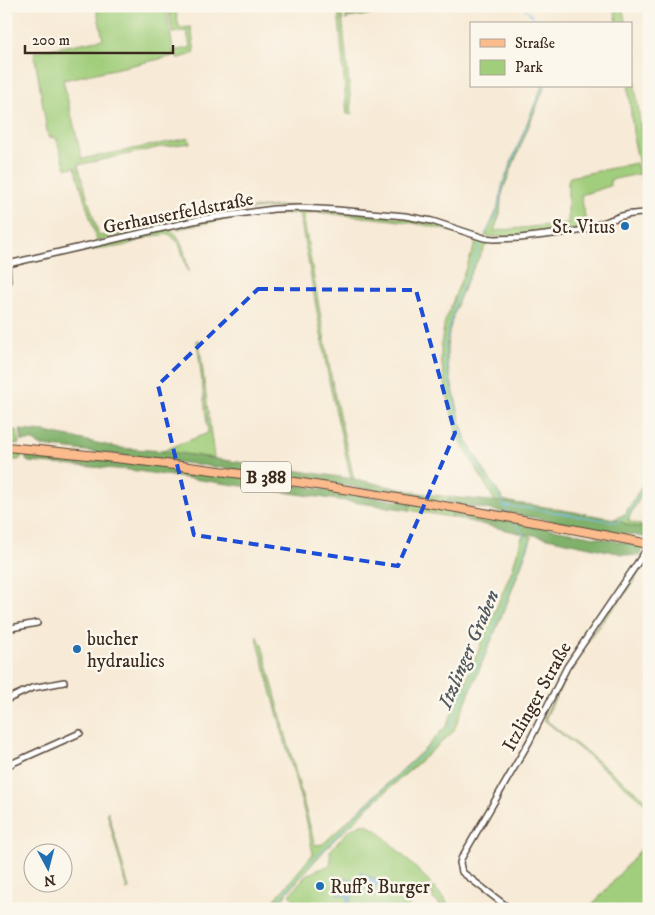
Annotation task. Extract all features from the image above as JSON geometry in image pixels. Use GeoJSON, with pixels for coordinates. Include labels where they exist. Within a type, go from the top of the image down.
{"type":"FeatureCollection","features":[{"type":"Feature","properties":{"kind":"main road","name":"B 388"},"geometry":{"type":"LineString","coordinates":[[10,447],[194,467],[284,480],[490,514],[649,545]]}},
{"type":"Feature","properties":{"kind":"street"},"geometry":{"type":"LineString","coordinates":[[6,8],[11,6]]}},
{"type":"Feature","properties":{"kind":"street"},"geometry":{"type":"LineString","coordinates":[[6,168],[6,199]]}},
{"type":"Feature","properties":{"kind":"street","name":"Gerhauserfeldstraße"},"geometry":{"type":"LineString","coordinates":[[8,264],[202,219],[267,210],[310,209],[405,216],[432,221],[484,238],[500,240],[578,231],[626,215],[649,213]]}},
{"type":"Feature","properties":{"kind":"street"},"geometry":{"type":"LineString","coordinates":[[6,246],[8,264],[6,298]]}},
{"type":"Feature","properties":{"kind":"street","name":"Itzlinger Straße"},"geometry":{"type":"LineString","coordinates":[[510,909],[464,874],[460,866],[461,859],[529,742],[567,667],[649,545]]}},
{"type":"Feature","properties":{"kind":"street"},"geometry":{"type":"LineString","coordinates":[[6,628],[37,623]]}},
{"type":"Feature","properties":{"kind":"street"},"geometry":{"type":"LineString","coordinates":[[6,700],[32,688],[64,682]]}},
{"type":"Feature","properties":{"kind":"street"},"geometry":{"type":"LineString","coordinates":[[6,766],[80,733]]}},
{"type":"Feature","properties":{"kind":"highlighted area"},"geometry":{"type":"Polygon","coordinates":[[[258,289],[416,290],[455,433],[398,566],[194,535],[158,385],[258,289]]]}},
{"type":"Feature","properties":{"kind":"green space"},"geometry":{"type":"Polygon","coordinates":[[[96,6],[166,6],[174,56],[63,80],[82,159],[189,138],[190,143],[161,147],[78,165],[99,236],[199,215],[200,208],[199,218],[97,241],[75,167],[66,168],[56,138],[48,137],[34,52],[103,39],[96,6]]]}},
{"type":"Feature","properties":{"kind":"green space"},"geometry":{"type":"Polygon","coordinates":[[[168,6],[175,6],[179,28],[191,27],[195,53],[177,59],[176,50],[190,48],[187,31],[173,33],[168,6]]]}},
{"type":"Feature","properties":{"kind":"green space"},"geometry":{"type":"Polygon","coordinates":[[[334,6],[341,6],[352,114],[347,114],[338,8],[334,6]]]}},
{"type":"Feature","properties":{"kind":"green space"},"geometry":{"type":"Polygon","coordinates":[[[407,6],[424,6],[348,18],[346,21],[346,14],[348,16],[407,6]]]}},
{"type":"Feature","properties":{"kind":"green space"},"geometry":{"type":"Polygon","coordinates":[[[614,6],[622,6],[626,22],[617,22],[614,6]]]}},
{"type":"Feature","properties":{"kind":"green space"},"geometry":{"type":"Polygon","coordinates":[[[632,61],[644,151],[649,150],[649,168],[642,170],[643,182],[634,141],[628,88],[632,88],[632,61]]]}},
{"type":"Feature","properties":{"kind":"green space"},"geometry":{"type":"Polygon","coordinates":[[[541,88],[544,88],[504,187],[500,214],[494,231],[568,223],[568,181],[570,177],[636,163],[639,174],[610,180],[610,186],[581,195],[587,227],[549,234],[485,236],[497,210],[503,183],[541,88]]]}},
{"type":"Feature","properties":{"kind":"green space"},"geometry":{"type":"Polygon","coordinates":[[[202,200],[205,215],[215,213],[279,206],[357,208],[360,206],[358,210],[270,207],[204,216],[202,200]]]}},
{"type":"Feature","properties":{"kind":"green space"},"geometry":{"type":"Polygon","coordinates":[[[277,211],[299,211],[302,214],[303,211],[396,217],[426,222],[492,241],[503,242],[488,242],[474,266],[452,322],[447,348],[447,361],[460,421],[467,441],[503,500],[519,504],[496,503],[457,436],[441,360],[441,344],[445,321],[477,240],[444,229],[411,223],[313,212],[304,214],[334,392],[354,479],[351,478],[330,386],[300,215],[297,213],[239,218],[176,230],[179,227],[217,218],[277,211]]]}},
{"type":"Feature","properties":{"kind":"green space"},"geometry":{"type":"Polygon","coordinates":[[[169,229],[178,236],[181,242],[188,272],[179,243],[169,234],[152,236],[123,246],[57,255],[169,229]]]}},
{"type":"Feature","properties":{"kind":"green space"},"geometry":{"type":"Polygon","coordinates":[[[197,340],[199,340],[214,458],[162,451],[208,433],[197,340]]]}},
{"type":"Feature","properties":{"kind":"green space"},"geometry":{"type":"Polygon","coordinates":[[[6,430],[17,430],[19,444],[6,443],[6,430]]]}},
{"type":"Feature","properties":{"kind":"green space"},"geometry":{"type":"Polygon","coordinates":[[[20,430],[46,432],[120,448],[162,451],[354,479],[425,494],[423,498],[233,469],[42,446],[33,441],[22,441],[20,430]]]}},
{"type":"Feature","properties":{"kind":"green space"},"geometry":{"type":"Polygon","coordinates":[[[6,450],[21,451],[21,458],[18,460],[6,459],[6,450]]]}},
{"type":"Feature","properties":{"kind":"green space"},"geometry":{"type":"Polygon","coordinates":[[[26,451],[218,473],[410,503],[410,509],[130,470],[29,462],[26,460],[26,451]]]}},
{"type":"Feature","properties":{"kind":"green space"},"geometry":{"type":"Polygon","coordinates":[[[649,474],[644,492],[628,521],[641,525],[644,529],[615,519],[625,514],[649,474]]]}},
{"type":"Feature","properties":{"kind":"green space"},"geometry":{"type":"Polygon","coordinates":[[[425,494],[449,497],[448,501],[452,503],[423,498],[425,494]]]}},
{"type":"Feature","properties":{"kind":"green space"},"geometry":{"type":"Polygon","coordinates":[[[449,497],[533,505],[615,519],[628,525],[649,529],[649,538],[452,503],[448,501],[449,497]]]}},
{"type":"Feature","properties":{"kind":"green space"},"geometry":{"type":"Polygon","coordinates":[[[410,503],[453,510],[451,517],[409,510],[410,503]]]}},
{"type":"Feature","properties":{"kind":"green space"},"geometry":{"type":"Polygon","coordinates":[[[453,510],[644,547],[639,556],[627,555],[451,517],[453,510]]]}},
{"type":"Feature","properties":{"kind":"green space"},"geometry":{"type":"Polygon","coordinates":[[[523,534],[532,537],[507,603],[453,732],[366,809],[327,847],[273,909],[267,909],[313,854],[307,823],[256,635],[262,645],[315,845],[323,844],[426,748],[447,725],[512,570],[523,534]]]}},
{"type":"Feature","properties":{"kind":"green space"},"geometry":{"type":"Polygon","coordinates":[[[644,558],[648,558],[629,589],[593,633],[572,665],[546,717],[547,721],[649,802],[649,806],[543,719],[571,664],[644,558]]]}},
{"type":"Feature","properties":{"kind":"green space"},"geometry":{"type":"Polygon","coordinates":[[[107,812],[129,889],[127,890],[107,812]]]}},
{"type":"Feature","properties":{"kind":"green space"},"geometry":{"type":"Polygon","coordinates":[[[361,824],[366,824],[377,830],[431,883],[424,888],[435,888],[449,905],[448,909],[440,909],[439,903],[433,899],[433,894],[425,890],[406,909],[308,909],[304,908],[289,895],[308,873],[310,874],[331,864],[330,851],[348,831],[361,824]]]}},
{"type":"Feature","properties":{"kind":"green space"},"geometry":{"type":"Polygon","coordinates":[[[649,840],[649,909],[589,909],[649,840]]]}},
{"type":"Feature","properties":{"kind":"water"},"geometry":{"type":"Polygon","coordinates":[[[361,872],[366,876],[382,881],[382,883],[374,887],[362,884],[361,872]]]}},
{"type":"Feature","properties":{"kind":"water"},"geometry":{"type":"Polygon","coordinates":[[[345,878],[356,880],[349,906],[354,906],[355,909],[343,909],[347,904],[348,896],[337,894],[339,888],[343,887],[345,878]]]}},
{"type":"Feature","properties":{"kind":"waterway"},"geometry":{"type":"LineString","coordinates":[[523,6],[537,22]]}},
{"type":"Feature","properties":{"kind":"waterway"},"geometry":{"type":"LineString","coordinates":[[485,234],[496,216],[503,184],[542,88]]}},
{"type":"Feature","properties":{"kind":"waterway"},"geometry":{"type":"LineString","coordinates":[[482,241],[455,304],[445,344],[445,359],[465,443],[504,506]]}},
{"type":"Feature","properties":{"kind":"waterway","name":"Itzlinger Graben"},"geometry":{"type":"LineString","coordinates":[[509,514],[504,506],[617,522],[628,515],[649,478]]}},
{"type":"Feature","properties":{"kind":"waterway","name":"Itzlinger Graben"},"geometry":{"type":"LineString","coordinates":[[271,909],[308,865],[363,808],[449,728],[478,665],[528,544],[514,521]]}},
{"type":"Feature","properties":{"kind":"place","name":"St. Vitus"},"geometry":{"type":"Point","coordinates":[625,226]}},
{"type":"Feature","properties":{"kind":"place","name":"bucher hydraulics"},"geometry":{"type":"Point","coordinates":[77,649]}},
{"type":"Feature","properties":{"kind":"place","name":"Ruff's Burger"},"geometry":{"type":"Point","coordinates":[320,886]}}]}
